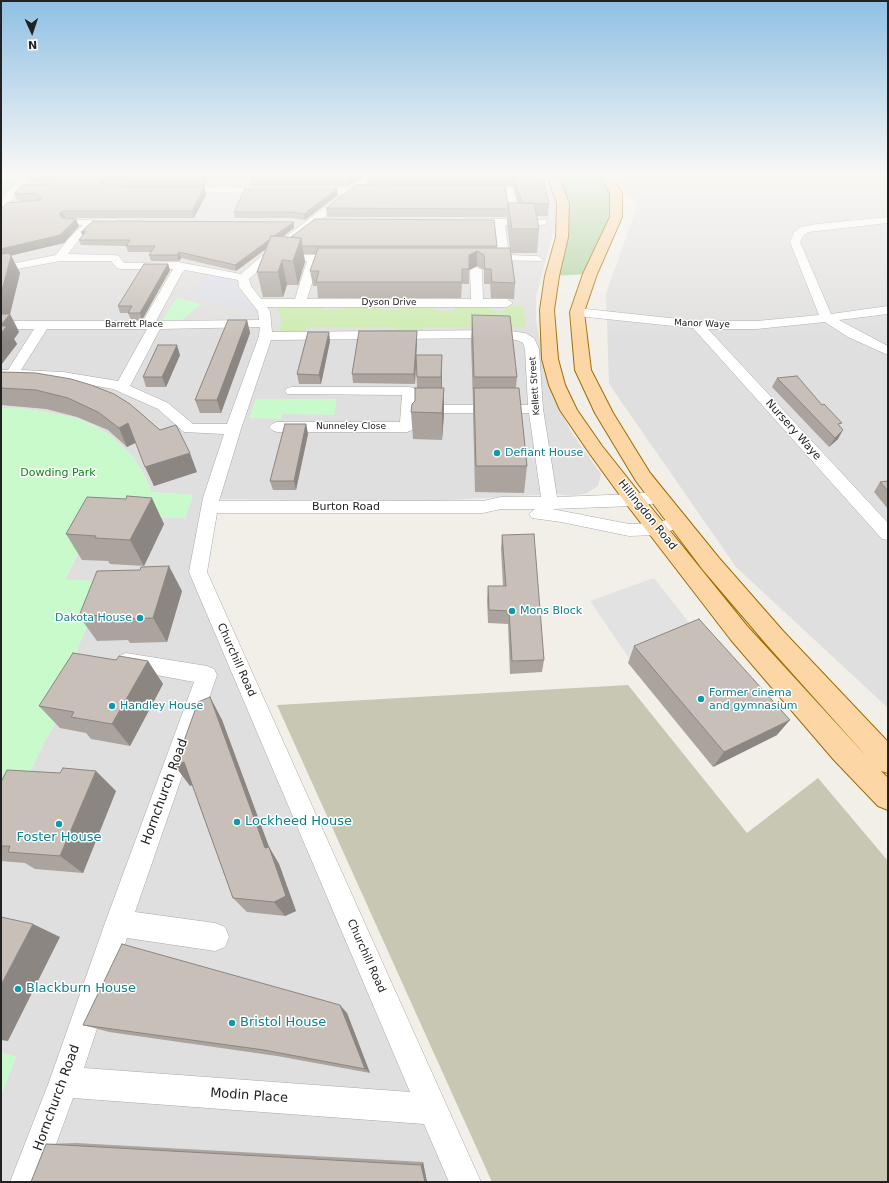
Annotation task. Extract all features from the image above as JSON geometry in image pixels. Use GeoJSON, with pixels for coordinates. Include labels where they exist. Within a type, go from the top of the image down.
{"type":"FeatureCollection","features":[{"type":"Feature","properties":{"kind":"main road","name":"Hillingdon Road"},"geometry":{"type":"LineString","coordinates":[[562,231],[552,276],[547,310],[550,359],[558,385],[569,410],[596,450],[634,500],[668,525],[775,638],[888,761]]}},
{"type":"Feature","properties":{"kind":"main road","name":"Hillingdon Road"},"geometry":{"type":"LineString","coordinates":[[610,231],[590,274],[577,312],[583,370],[616,435],[658,497],[668,525],[739,633],[842,751],[888,797]]}},
{"type":"Feature","properties":{"kind":"street"},"geometry":{"type":"LineString","coordinates":[[60,258],[73,240],[82,231]]}},
{"type":"Feature","properties":{"kind":"street"},"geometry":{"type":"LineString","coordinates":[[243,278],[270,254],[299,231]]}},
{"type":"Feature","properties":{"kind":"street"},"geometry":{"type":"LineString","coordinates":[[501,231],[504,258]]}},
{"type":"Feature","properties":{"kind":"street"},"geometry":{"type":"LineString","coordinates":[[803,231],[798,234],[795,242],[827,318],[852,334],[888,351]]}},
{"type":"Feature","properties":{"kind":"street"},"geometry":{"type":"LineString","coordinates":[[270,254],[298,258],[350,258]]}},
{"type":"Feature","properties":{"kind":"street"},"geometry":{"type":"LineString","coordinates":[[1,269],[60,258],[115,258],[121,266],[183,266],[243,278]]}},
{"type":"Feature","properties":{"kind":"street"},"geometry":{"type":"LineString","coordinates":[[300,303],[314,258]]}},
{"type":"Feature","properties":{"kind":"street"},"geometry":{"type":"LineString","coordinates":[[477,303],[474,264],[504,258],[537,259]]}},
{"type":"Feature","properties":{"kind":"street"},"geometry":{"type":"LineString","coordinates":[[122,387],[177,271],[183,266]]}},
{"type":"Feature","properties":{"kind":"street"},"geometry":{"type":"LineString","coordinates":[[243,278],[245,287],[264,311],[266,330]]}},
{"type":"Feature","properties":{"kind":"street","name":"Dyson Drive"},"geometry":{"type":"LineString","coordinates":[[259,303],[507,303]]}},
{"type":"Feature","properties":{"kind":"street","name":"Manor Waye"},"geometry":{"type":"LineString","coordinates":[[577,312],[697,325],[757,325],[888,310]]}},
{"type":"Feature","properties":{"kind":"street","name":"Barrett Place"},"geometry":{"type":"LineString","coordinates":[[1,325],[243,325],[266,330]]}},
{"type":"Feature","properties":{"kind":"street"},"geometry":{"type":"LineString","coordinates":[[6,374],[44,325]]}},
{"type":"Feature","properties":{"kind":"street","name":"Nursery Waye"},"geometry":{"type":"LineString","coordinates":[[697,325],[888,534]]}},
{"type":"Feature","properties":{"kind":"street","name":"Kellett Street"},"geometry":{"type":"LineString","coordinates":[[266,330],[487,334],[520,336],[529,341],[532,349],[536,409],[550,504]]}},
{"type":"Feature","properties":{"kind":"street","name":"Churchill Road"},"geometry":{"type":"LineString","coordinates":[[266,330],[209,507],[198,572],[465,1182]]}},
{"type":"Feature","properties":{"kind":"street"},"geometry":{"type":"LineString","coordinates":[[6,374],[63,376],[122,387],[163,406],[189,429],[233,429]]}},
{"type":"Feature","properties":{"kind":"street","name":"Nunneley Close"},"geometry":{"type":"LineString","coordinates":[[277,426],[407,427],[409,391],[292,391]]}},
{"type":"Feature","properties":{"kind":"street"},"geometry":{"type":"LineString","coordinates":[[408,409],[536,409]]}},
{"type":"Feature","properties":{"kind":"street","name":"Burton Road"},"geometry":{"type":"LineString","coordinates":[[209,507],[483,507],[501,504],[550,504],[634,500],[658,497]]}},
{"type":"Feature","properties":{"kind":"street","name":"Burton Road"},"geometry":{"type":"LineString","coordinates":[[483,507],[501,511],[561,516],[624,530],[668,525]]}},
{"type":"Feature","properties":{"kind":"street","name":"Hornchurch Road"},"geometry":{"type":"LineString","coordinates":[[26,1182],[64,1082],[118,923],[207,676],[122,661]]}},
{"type":"Feature","properties":{"kind":"street"},"geometry":{"type":"LineString","coordinates":[[118,923],[215,936]]}},
{"type":"Feature","properties":{"kind":"street","name":"Modin Place"},"geometry":{"type":"LineString","coordinates":[[64,1082],[433,1109]]}},
{"type":"Feature","properties":{"kind":"shaded area"},"geometry":{"type":"Polygon","coordinates":[[[1,231],[554,231],[536,296],[536,320],[546,374],[553,398],[573,435],[601,474],[598,486],[587,493],[572,496],[555,494],[434,501],[211,499],[196,572],[462,1182],[1,1182],[1,1095],[16,1057],[1,1053],[1,830],[45,741],[86,671],[77,649],[107,582],[65,580],[97,515],[185,518],[193,495],[151,492],[146,478],[133,457],[110,435],[95,426],[76,418],[56,414],[21,408],[1,408],[1,231]]]}},
{"type":"Feature","properties":{"kind":"shaded area"},"geometry":{"type":"Polygon","coordinates":[[[628,231],[888,231],[888,708],[736,567],[609,384],[606,293],[628,231]]]}},
{"type":"Feature","properties":{"kind":"shaded area"},"geometry":{"type":"Polygon","coordinates":[[[213,273],[233,277],[239,294],[250,305],[254,312],[185,295],[213,273]]]}},
{"type":"Feature","properties":{"kind":"shaded area"},"geometry":{"type":"Polygon","coordinates":[[[654,578],[698,634],[631,661],[590,601],[654,578]]]}},
{"type":"Feature","properties":{"kind":"shaded area"},"geometry":{"type":"Polygon","coordinates":[[[628,685],[747,833],[818,778],[888,861],[888,1182],[492,1182],[277,705],[628,685]]]}},
{"type":"Feature","properties":{"kind":"green space"},"geometry":{"type":"Polygon","coordinates":[[[559,231],[610,231],[590,274],[552,276],[559,231]]]}},
{"type":"Feature","properties":{"kind":"green space"},"geometry":{"type":"Polygon","coordinates":[[[177,298],[201,304],[181,321],[161,321],[177,298]]]}},
{"type":"Feature","properties":{"kind":"green space"},"geometry":{"type":"Polygon","coordinates":[[[324,305],[324,310],[342,310],[342,306],[380,306],[380,310],[401,310],[401,306],[435,306],[435,311],[454,311],[453,307],[491,306],[491,311],[505,311],[506,306],[524,306],[525,327],[423,327],[422,332],[397,332],[396,327],[308,327],[305,332],[280,333],[281,319],[277,308],[279,306],[324,305]]]}},
{"type":"Feature","properties":{"kind":"green space"},"geometry":{"type":"Polygon","coordinates":[[[256,399],[337,399],[334,415],[283,414],[281,419],[249,418],[256,399]]]}},
{"type":"Feature","properties":{"kind":"green space","name":"Dowding Park"},"geometry":{"type":"Polygon","coordinates":[[[1,408],[21,408],[56,414],[76,418],[94,426],[110,435],[133,457],[146,478],[151,492],[193,495],[185,518],[97,515],[65,579],[107,582],[77,649],[86,670],[45,741],[1,830],[1,408]]]}},
{"type":"Feature","properties":{"kind":"green space"},"geometry":{"type":"Polygon","coordinates":[[[1,1053],[16,1057],[1,1095],[1,1053]]]}},
{"type":"Feature","properties":{"kind":"building"},"geometry":{"type":"Polygon","coordinates":[[[1,231],[64,231],[60,235],[1,249],[1,231]]]}},
{"type":"Feature","properties":{"kind":"building"},"geometry":{"type":"Polygon","coordinates":[[[86,231],[281,231],[274,236],[271,236],[269,240],[235,265],[179,252],[177,255],[149,255],[155,246],[126,246],[130,240],[79,240],[86,231]]]}},
{"type":"Feature","properties":{"kind":"building"},"geometry":{"type":"Polygon","coordinates":[[[299,231],[495,231],[497,246],[302,246],[301,238],[291,237],[299,231]]]}},
{"type":"Feature","properties":{"kind":"building"},"geometry":{"type":"Polygon","coordinates":[[[271,236],[301,238],[293,261],[282,260],[278,272],[257,272],[271,236]]]}},
{"type":"Feature","properties":{"kind":"building"},"geometry":{"type":"Polygon","coordinates":[[[318,248],[510,248],[515,283],[492,282],[491,269],[485,269],[484,255],[477,251],[469,255],[469,269],[462,269],[462,282],[316,282],[319,271],[310,271],[318,248]]]}},
{"type":"Feature","properties":{"kind":"building"},"geometry":{"type":"Polygon","coordinates":[[[9,253],[11,256],[1,294],[1,254],[9,253]]]}},
{"type":"Feature","properties":{"kind":"building"},"geometry":{"type":"Polygon","coordinates":[[[144,264],[168,264],[140,313],[128,313],[132,306],[118,306],[144,264]]]}},
{"type":"Feature","properties":{"kind":"building"},"geometry":{"type":"Polygon","coordinates":[[[1,314],[10,314],[1,325],[1,314]]]}},
{"type":"Feature","properties":{"kind":"building"},"geometry":{"type":"Polygon","coordinates":[[[472,315],[510,316],[517,377],[474,377],[472,315]]]}},
{"type":"Feature","properties":{"kind":"building"},"geometry":{"type":"Polygon","coordinates":[[[228,320],[247,320],[217,400],[195,400],[228,320]]]}},
{"type":"Feature","properties":{"kind":"building"},"geometry":{"type":"Polygon","coordinates":[[[1,326],[7,326],[1,333],[1,326]]]}},
{"type":"Feature","properties":{"kind":"building"},"geometry":{"type":"Polygon","coordinates":[[[359,331],[417,331],[414,374],[352,374],[359,331]]]}},
{"type":"Feature","properties":{"kind":"building"},"geometry":{"type":"Polygon","coordinates":[[[308,332],[329,332],[319,375],[297,374],[308,332]]]}},
{"type":"Feature","properties":{"kind":"building"},"geometry":{"type":"Polygon","coordinates":[[[158,345],[177,345],[162,377],[143,377],[158,345]]]}},
{"type":"Feature","properties":{"kind":"building"},"geometry":{"type":"Polygon","coordinates":[[[416,355],[442,355],[441,377],[417,377],[416,355]]]}},
{"type":"Feature","properties":{"kind":"building"},"geometry":{"type":"Polygon","coordinates":[[[1,372],[36,373],[71,379],[114,394],[130,404],[160,430],[176,425],[190,453],[145,467],[128,423],[119,428],[98,412],[68,398],[36,390],[1,388],[1,372]]]}},
{"type":"Feature","properties":{"kind":"building"},"geometry":{"type":"Polygon","coordinates":[[[797,376],[822,405],[824,404],[842,423],[838,424],[843,430],[835,438],[777,378],[797,376]]]}},
{"type":"Feature","properties":{"kind":"building"},"geometry":{"type":"Polygon","coordinates":[[[415,388],[444,388],[442,413],[411,412],[412,404],[415,401],[415,388]]]}},
{"type":"Feature","properties":{"kind":"building","name":"Defiant House"},"geometry":{"type":"Polygon","coordinates":[[[474,388],[519,388],[527,466],[476,466],[474,388]]]}},
{"type":"Feature","properties":{"kind":"building"},"geometry":{"type":"Polygon","coordinates":[[[285,424],[306,424],[294,481],[270,481],[285,424]]]}},
{"type":"Feature","properties":{"kind":"building"},"geometry":{"type":"Polygon","coordinates":[[[888,481],[888,491],[880,482],[888,481]]]}},
{"type":"Feature","properties":{"kind":"building"},"geometry":{"type":"Polygon","coordinates":[[[127,496],[152,498],[130,540],[95,538],[96,536],[66,534],[87,497],[126,499],[127,496]]]}},
{"type":"Feature","properties":{"kind":"building","name":"Mons Block"},"geometry":{"type":"Polygon","coordinates":[[[534,534],[544,660],[512,661],[509,611],[489,610],[488,586],[506,586],[502,535],[534,534]]]}},
{"type":"Feature","properties":{"kind":"building"},"geometry":{"type":"Polygon","coordinates":[[[169,566],[153,618],[114,619],[115,615],[79,616],[97,571],[140,570],[141,567],[169,566]]]}},
{"type":"Feature","properties":{"kind":"building","name":"Former cinema and gymnasium"},"geometry":{"type":"Polygon","coordinates":[[[699,619],[790,720],[724,752],[634,646],[699,619]]]}},
{"type":"Feature","properties":{"kind":"building"},"geometry":{"type":"Polygon","coordinates":[[[73,653],[116,660],[119,656],[148,661],[112,724],[71,717],[74,712],[39,706],[73,653]]]}},
{"type":"Feature","properties":{"kind":"building","name":"Lockheed House"},"geometry":{"type":"Polygon","coordinates":[[[210,697],[265,848],[269,847],[286,896],[274,902],[233,898],[184,762],[175,766],[198,702],[210,697]]]}},
{"type":"Feature","properties":{"kind":"building"},"geometry":{"type":"Polygon","coordinates":[[[63,768],[96,771],[60,856],[8,852],[10,846],[1,846],[1,782],[7,770],[60,773],[63,768]]]}},
{"type":"Feature","properties":{"kind":"building"},"geometry":{"type":"Polygon","coordinates":[[[1,917],[33,924],[1,985],[1,917]]]}},
{"type":"Feature","properties":{"kind":"building","name":"Bristol House"},"geometry":{"type":"Polygon","coordinates":[[[122,944],[340,1005],[365,1069],[264,1050],[83,1025],[122,944]]]}},
{"type":"Feature","properties":{"kind":"building"},"geometry":{"type":"Polygon","coordinates":[[[46,1144],[421,1165],[425,1182],[31,1182],[46,1144]]]}},
{"type":"Feature","properties":{"kind":"place","name":"Defiant House"},"geometry":{"type":"Point","coordinates":[497,453]}},
{"type":"Feature","properties":{"kind":"place","name":"Mons Block"},"geometry":{"type":"Point","coordinates":[512,611]}},
{"type":"Feature","properties":{"kind":"place","name":"Dakota House"},"geometry":{"type":"Point","coordinates":[140,618]}},
{"type":"Feature","properties":{"kind":"place","name":"Former cinema and gymnasium"},"geometry":{"type":"Point","coordinates":[701,699]}},
{"type":"Feature","properties":{"kind":"place","name":"Handley House"},"geometry":{"type":"Point","coordinates":[112,706]}},
{"type":"Feature","properties":{"kind":"place","name":"Lockheed House"},"geometry":{"type":"Point","coordinates":[237,822]}},
{"type":"Feature","properties":{"kind":"place","name":"Foster House"},"geometry":{"type":"Point","coordinates":[59,824]}},
{"type":"Feature","properties":{"kind":"place","name":"Blackburn House"},"geometry":{"type":"Point","coordinates":[18,989]}},
{"type":"Feature","properties":{"kind":"place","name":"Bristol House"},"geometry":{"type":"Point","coordinates":[232,1023]}}]}
